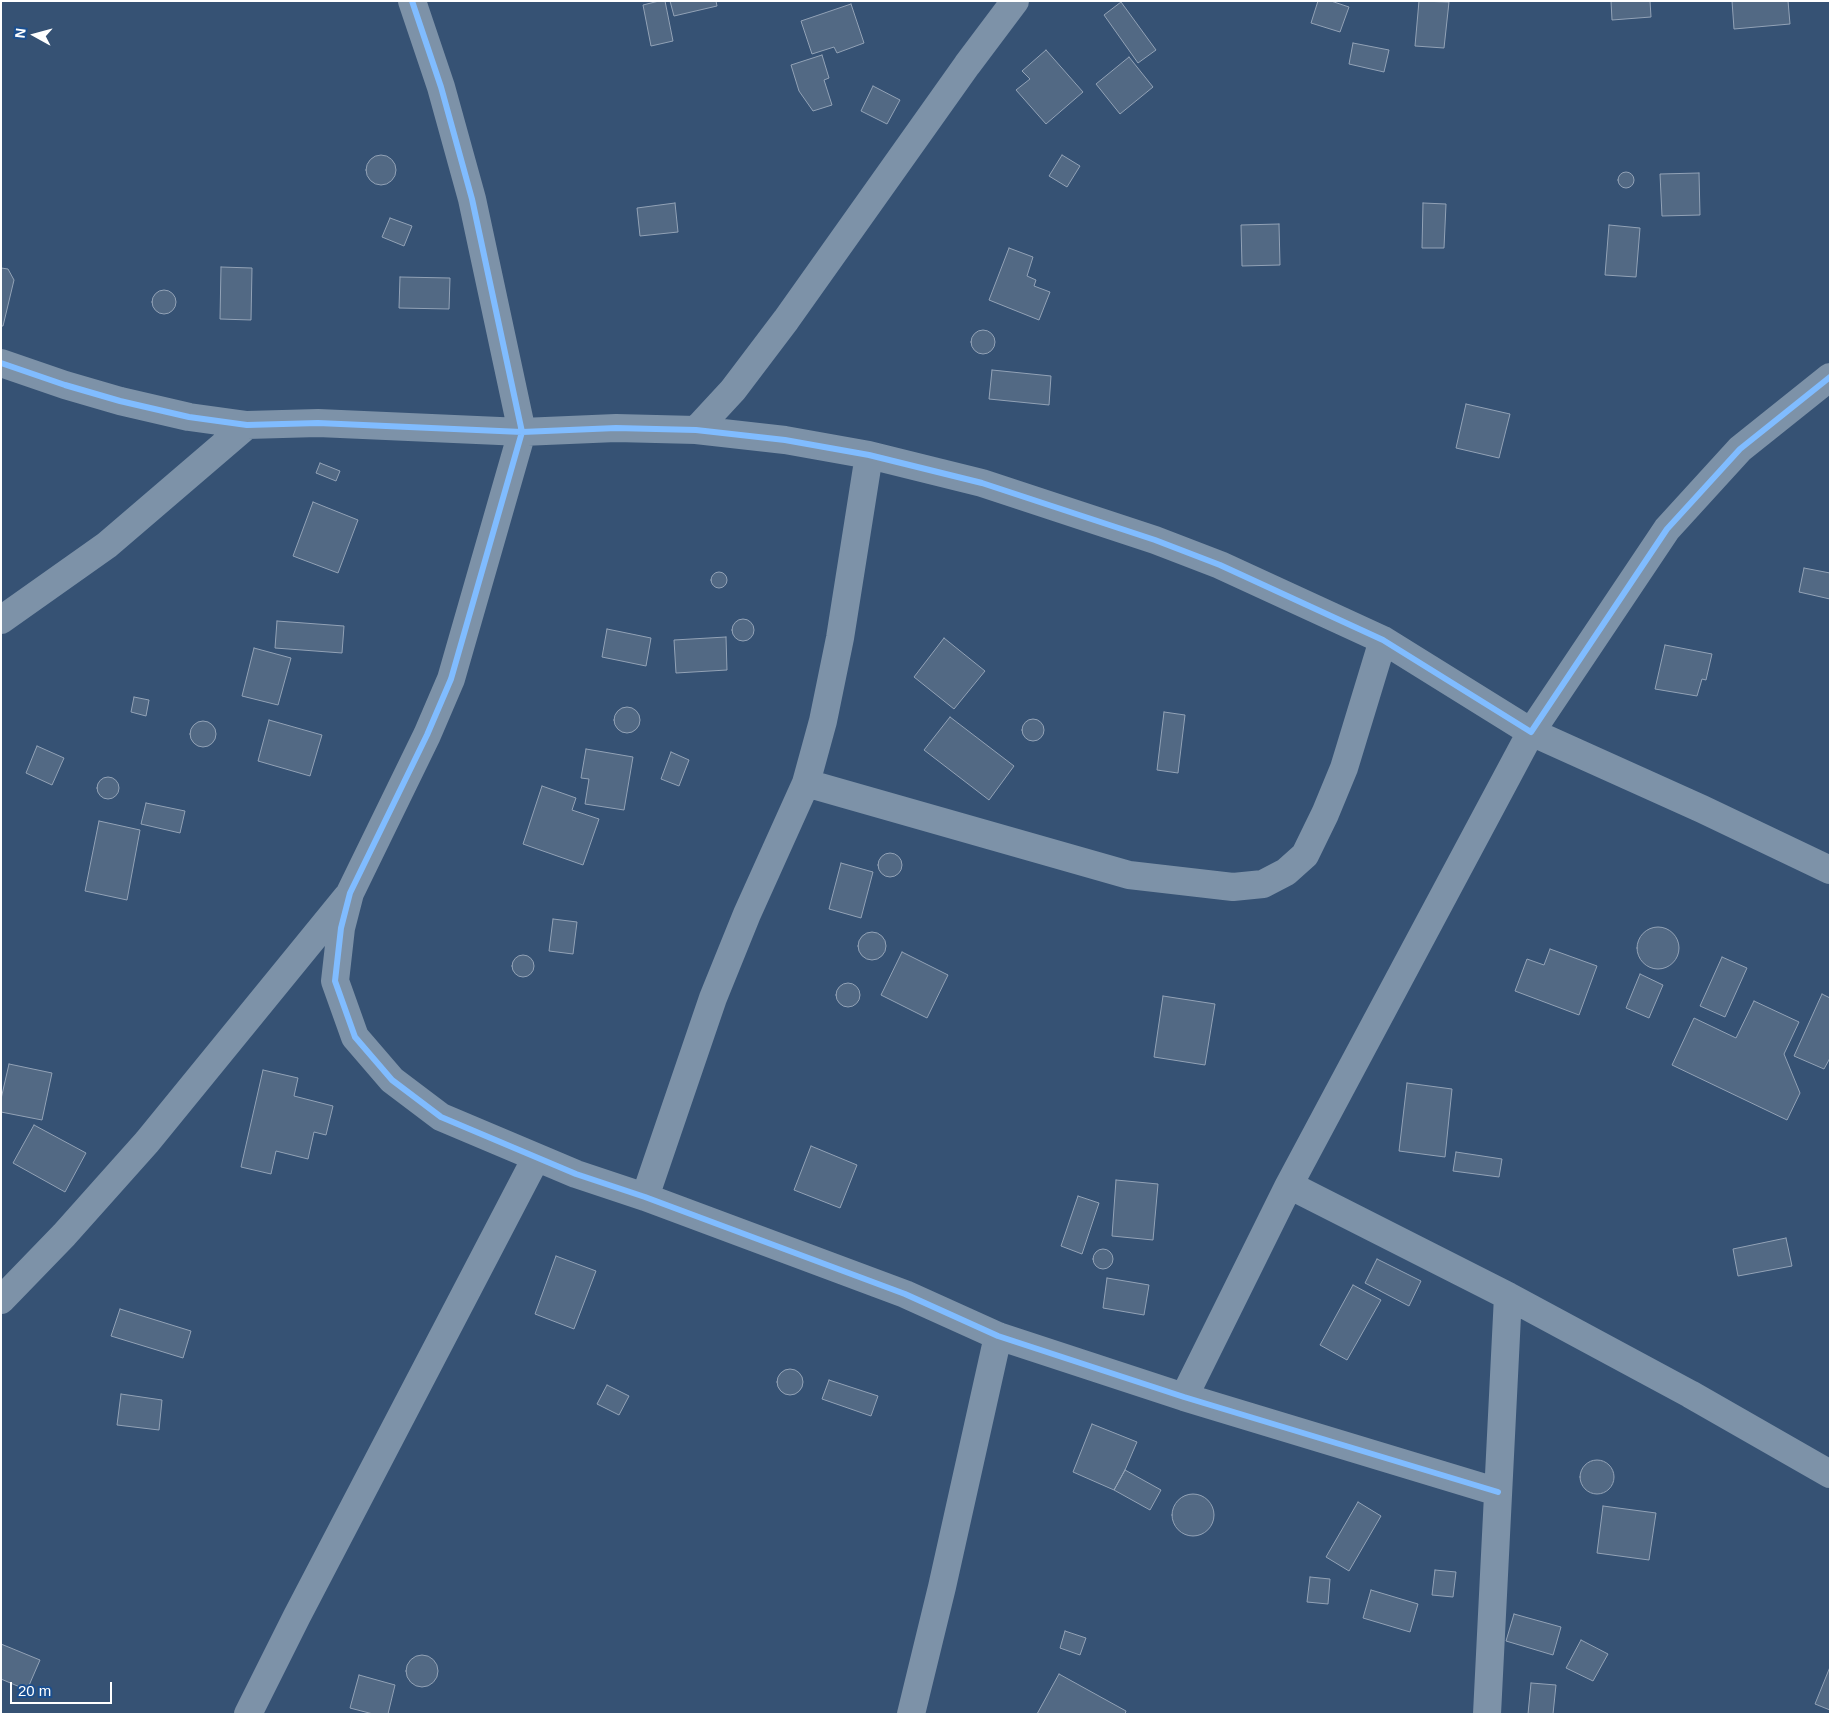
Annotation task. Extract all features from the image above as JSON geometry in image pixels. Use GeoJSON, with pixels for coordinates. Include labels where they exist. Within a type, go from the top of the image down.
{"type":"FeatureCollection","features":[{"type":"Feature","properties":{"kind":"street"},"geometry":{"type":"LineString","coordinates":[[412,1],[441,87],[472,199],[522,432],[451,679],[423,744],[350,893],[341,928],[335,981],[355,1037],[392,1080],[441,1117],[576,1174],[646,1197],[905,1294],[998,1336],[1184,1397],[1498,1492]]}},
{"type":"Feature","properties":{"kind":"street"},"geometry":{"type":"LineString","coordinates":[[696,430],[733,390],[786,320],[967,64],[1015,1]]}},
{"type":"Feature","properties":{"kind":"street"},"geometry":{"type":"LineString","coordinates":[[1,362],[65,385],[189,418],[247,425],[318,423],[522,432],[616,428],[696,430],[785,440],[869,455],[982,483],[1155,540],[1220,565],[1383,640],[1531,732],[1702,809],[1830,870]]}},
{"type":"Feature","properties":{"kind":"street"},"geometry":{"type":"LineString","coordinates":[[1184,1397],[1289,1185],[1531,732],[1667,529],[1740,449],[1830,377]]}},
{"type":"Feature","properties":{"kind":"street"},"geometry":{"type":"LineString","coordinates":[[1,620],[107,545],[247,425]]}},
{"type":"Feature","properties":{"kind":"street"},"geometry":{"type":"LineString","coordinates":[[646,1197],[713,998],[747,914],[806,783],[823,721],[840,638],[869,455]]}},
{"type":"Feature","properties":{"kind":"street"},"geometry":{"type":"LineString","coordinates":[[806,783],[1129,874],[1233,887],[1263,884],[1286,872],[1305,855],[1344,768],[1383,640]]}},
{"type":"Feature","properties":{"kind":"street"},"geometry":{"type":"LineString","coordinates":[[1,1300],[64,1235],[147,1142],[350,893]]}},
{"type":"Feature","properties":{"kind":"street"},"geometry":{"type":"LineString","coordinates":[[248,1714],[536,1158]]}},
{"type":"Feature","properties":{"kind":"street"},"geometry":{"type":"LineString","coordinates":[[1289,1185],[1508,1296],[1690,1394],[1830,1474]]}},
{"type":"Feature","properties":{"kind":"street"},"geometry":{"type":"LineString","coordinates":[[1487,1714],[1508,1296]]}},
{"type":"Feature","properties":{"kind":"street"},"geometry":{"type":"LineString","coordinates":[[911,1714],[942,1587],[998,1336]]}},
{"type":"Feature","properties":{"kind":"building"},"geometry":{"type":"Polygon","coordinates":[[[665,1],[673,41],[651,46],[643,5],[665,1]]]}},
{"type":"Feature","properties":{"kind":"building"},"geometry":{"type":"Polygon","coordinates":[[[670,1],[716,1],[717,6],[674,16],[670,1]]]}},
{"type":"Feature","properties":{"kind":"building"},"geometry":{"type":"Polygon","coordinates":[[[1318,1],[1331,1],[1349,7],[1340,32],[1311,23],[1318,1]]]}},
{"type":"Feature","properties":{"kind":"building"},"geometry":{"type":"Polygon","coordinates":[[[1419,1],[1449,2],[1444,48],[1415,46],[1419,1]]]}},
{"type":"Feature","properties":{"kind":"building"},"geometry":{"type":"Polygon","coordinates":[[[1611,1],[1650,1],[1651,17],[1612,20],[1611,1]]]}},
{"type":"Feature","properties":{"kind":"building"},"geometry":{"type":"Polygon","coordinates":[[[1732,1],[1788,1],[1790,24],[1734,29],[1732,1]]]}},
{"type":"Feature","properties":{"kind":"building"},"geometry":{"type":"Polygon","coordinates":[[[1121,2],[1156,50],[1138,63],[1104,15],[1121,2]]]}},
{"type":"Feature","properties":{"kind":"building"},"geometry":{"type":"Polygon","coordinates":[[[851,4],[864,43],[837,53],[834,47],[812,54],[801,21],[851,4]]]}},
{"type":"Feature","properties":{"kind":"building"},"geometry":{"type":"Polygon","coordinates":[[[1353,43],[1389,50],[1384,72],[1349,64],[1353,43]]]}},
{"type":"Feature","properties":{"kind":"building"},"geometry":{"type":"Polygon","coordinates":[[[1046,50],[1083,92],[1046,124],[1016,90],[1030,79],[1022,71],[1046,50]]]}},
{"type":"Feature","properties":{"kind":"building"},"geometry":{"type":"Polygon","coordinates":[[[822,55],[829,78],[824,80],[832,105],[813,111],[799,91],[791,65],[822,55]]]}},
{"type":"Feature","properties":{"kind":"building"},"geometry":{"type":"Polygon","coordinates":[[[1129,57],[1153,87],[1120,114],[1096,84],[1129,57]]]}},
{"type":"Feature","properties":{"kind":"building"},"geometry":{"type":"Polygon","coordinates":[[[873,86],[900,100],[887,124],[861,111],[873,86]]]}},
{"type":"Feature","properties":{"kind":"building"},"geometry":{"type":"Polygon","coordinates":[[[381,155],[392,159],[396,170],[392,181],[381,185],[370,181],[366,170],[370,159],[381,155]]]}},
{"type":"Feature","properties":{"kind":"building"},"geometry":{"type":"Polygon","coordinates":[[[1062,155],[1080,166],[1067,187],[1049,176],[1062,155]]]}},
{"type":"Feature","properties":{"kind":"building"},"geometry":{"type":"Polygon","coordinates":[[[1623,172],[1629,172],[1634,177],[1632,186],[1623,188],[1618,183],[1618,177],[1623,172]]]}},
{"type":"Feature","properties":{"kind":"building"},"geometry":{"type":"Polygon","coordinates":[[[1699,173],[1700,215],[1662,216],[1660,174],[1699,173]]]}},
{"type":"Feature","properties":{"kind":"building"},"geometry":{"type":"Polygon","coordinates":[[[675,203],[678,232],[640,236],[637,208],[675,203]]]}},
{"type":"Feature","properties":{"kind":"building"},"geometry":{"type":"Polygon","coordinates":[[[1423,203],[1446,204],[1444,248],[1422,248],[1423,203]]]}},
{"type":"Feature","properties":{"kind":"building"},"geometry":{"type":"Polygon","coordinates":[[[390,218],[412,226],[404,246],[382,237],[390,218]]]}},
{"type":"Feature","properties":{"kind":"building"},"geometry":{"type":"Polygon","coordinates":[[[1279,224],[1280,265],[1242,266],[1241,225],[1279,224]]]}},
{"type":"Feature","properties":{"kind":"building"},"geometry":{"type":"Polygon","coordinates":[[[1609,225],[1640,228],[1636,277],[1605,275],[1609,225]]]}},
{"type":"Feature","properties":{"kind":"building"},"geometry":{"type":"Polygon","coordinates":[[[1009,248],[1033,257],[1027,276],[1036,280],[1034,286],[1050,292],[1039,320],[989,300],[1009,248]]]}},
{"type":"Feature","properties":{"kind":"building"},"geometry":{"type":"Polygon","coordinates":[[[221,267],[252,268],[251,320],[220,319],[221,267]]]}},
{"type":"Feature","properties":{"kind":"building"},"geometry":{"type":"Polygon","coordinates":[[[1,268],[8,269],[14,280],[3,326],[1,326],[1,268]]]}},
{"type":"Feature","properties":{"kind":"building"},"geometry":{"type":"Polygon","coordinates":[[[400,277],[450,278],[449,309],[399,308],[400,277]]]}},
{"type":"Feature","properties":{"kind":"building"},"geometry":{"type":"Polygon","coordinates":[[[164,290],[173,293],[176,302],[173,311],[164,314],[155,311],[152,302],[155,293],[164,290]]]}},
{"type":"Feature","properties":{"kind":"building"},"geometry":{"type":"Polygon","coordinates":[[[978,330],[988,330],[995,337],[995,347],[988,354],[978,354],[971,347],[971,337],[978,330]]]}},
{"type":"Feature","properties":{"kind":"building"},"geometry":{"type":"Polygon","coordinates":[[[992,370],[1051,376],[1049,405],[989,399],[992,370]]]}},
{"type":"Feature","properties":{"kind":"building"},"geometry":{"type":"Polygon","coordinates":[[[1466,404],[1510,414],[1499,458],[1456,448],[1466,404]]]}},
{"type":"Feature","properties":{"kind":"building"},"geometry":{"type":"Polygon","coordinates":[[[320,463],[340,471],[336,481],[316,473],[320,463]]]}},
{"type":"Feature","properties":{"kind":"building"},"geometry":{"type":"Polygon","coordinates":[[[313,502],[358,520],[338,573],[293,556],[313,502]]]}},
{"type":"Feature","properties":{"kind":"building"},"geometry":{"type":"Polygon","coordinates":[[[1804,568],[1830,573],[1830,599],[1799,592],[1804,568]]]}},
{"type":"Feature","properties":{"kind":"building"},"geometry":{"type":"Polygon","coordinates":[[[719,572],[725,574],[727,580],[725,586],[719,588],[713,586],[711,580],[713,574],[719,572]]]}},
{"type":"Feature","properties":{"kind":"building"},"geometry":{"type":"Polygon","coordinates":[[[743,619],[751,622],[754,630],[751,638],[743,641],[735,638],[732,630],[735,622],[743,619]]]}},
{"type":"Feature","properties":{"kind":"building"},"geometry":{"type":"Polygon","coordinates":[[[277,621],[344,626],[342,653],[275,648],[277,621]]]}},
{"type":"Feature","properties":{"kind":"building"},"geometry":{"type":"Polygon","coordinates":[[[607,629],[651,638],[646,666],[602,657],[607,629]]]}},
{"type":"Feature","properties":{"kind":"building"},"geometry":{"type":"Polygon","coordinates":[[[726,637],[727,670],[676,673],[674,640],[726,637]]]}},
{"type":"Feature","properties":{"kind":"building"},"geometry":{"type":"Polygon","coordinates":[[[944,638],[985,671],[954,709],[914,677],[944,638]]]}},
{"type":"Feature","properties":{"kind":"building"},"geometry":{"type":"Polygon","coordinates":[[[1665,645],[1712,654],[1706,680],[1702,679],[1697,696],[1655,689],[1665,645]]]}},
{"type":"Feature","properties":{"kind":"building"},"geometry":{"type":"Polygon","coordinates":[[[254,648],[291,658],[278,705],[242,696],[254,648]]]}},
{"type":"Feature","properties":{"kind":"building"},"geometry":{"type":"Polygon","coordinates":[[[134,697],[149,700],[146,716],[131,712],[134,697]]]}},
{"type":"Feature","properties":{"kind":"building"},"geometry":{"type":"Polygon","coordinates":[[[627,707],[636,711],[640,720],[636,729],[627,733],[618,729],[614,720],[618,711],[627,707]]]}},
{"type":"Feature","properties":{"kind":"building"},"geometry":{"type":"Polygon","coordinates":[[[1164,712],[1185,715],[1178,773],[1157,770],[1164,712]]]}},
{"type":"Feature","properties":{"kind":"building"},"geometry":{"type":"Polygon","coordinates":[[[950,717],[1014,766],[989,800],[924,750],[950,717]]]}},
{"type":"Feature","properties":{"kind":"building"},"geometry":{"type":"Polygon","coordinates":[[[1033,719],[1043,726],[1044,730],[1037,740],[1033,741],[1023,734],[1022,730],[1029,720],[1033,719]]]}},
{"type":"Feature","properties":{"kind":"building"},"geometry":{"type":"Polygon","coordinates":[[[269,720],[322,735],[310,776],[258,761],[269,720]]]}},
{"type":"Feature","properties":{"kind":"building"},"geometry":{"type":"Polygon","coordinates":[[[203,721],[212,725],[216,734],[212,743],[203,747],[194,743],[190,734],[194,725],[203,721]]]}},
{"type":"Feature","properties":{"kind":"building"},"geometry":{"type":"Polygon","coordinates":[[[37,746],[64,758],[52,785],[26,773],[37,746]]]}},
{"type":"Feature","properties":{"kind":"building"},"geometry":{"type":"Polygon","coordinates":[[[586,749],[633,757],[624,810],[585,804],[589,779],[581,778],[586,749]]]}},
{"type":"Feature","properties":{"kind":"building"},"geometry":{"type":"Polygon","coordinates":[[[671,752],[689,760],[679,786],[661,779],[671,752]]]}},
{"type":"Feature","properties":{"kind":"building"},"geometry":{"type":"Polygon","coordinates":[[[108,777],[116,780],[119,788],[116,796],[108,799],[100,796],[97,788],[100,780],[108,777]]]}},
{"type":"Feature","properties":{"kind":"building"},"geometry":{"type":"Polygon","coordinates":[[[542,786],[576,798],[572,810],[599,819],[583,865],[523,844],[542,786]]]}},
{"type":"Feature","properties":{"kind":"building"},"geometry":{"type":"Polygon","coordinates":[[[146,803],[185,811],[180,833],[141,824],[146,803]]]}},
{"type":"Feature","properties":{"kind":"building"},"geometry":{"type":"Polygon","coordinates":[[[99,821],[140,830],[127,900],[85,891],[99,821]]]}},
{"type":"Feature","properties":{"kind":"building"},"geometry":{"type":"Polygon","coordinates":[[[890,853],[895,854],[901,860],[901,870],[895,876],[890,877],[885,876],[879,870],[878,865],[879,860],[885,854],[890,853]]]}},
{"type":"Feature","properties":{"kind":"building"},"geometry":{"type":"Polygon","coordinates":[[[841,863],[873,872],[861,918],[829,909],[841,863]]]}},
{"type":"Feature","properties":{"kind":"building"},"geometry":{"type":"Polygon","coordinates":[[[553,919],[577,922],[573,954],[549,951],[553,919]]]}},
{"type":"Feature","properties":{"kind":"building"},"geometry":{"type":"Polygon","coordinates":[[[1662,927],[1670,930],[1676,936],[1679,948],[1676,960],[1670,966],[1654,969],[1646,966],[1640,960],[1637,944],[1640,936],[1646,930],[1662,927]]]}},
{"type":"Feature","properties":{"kind":"building"},"geometry":{"type":"Polygon","coordinates":[[[872,932],[882,936],[886,946],[882,956],[872,960],[862,956],[858,946],[862,936],[872,932]]]}},
{"type":"Feature","properties":{"kind":"building"},"geometry":{"type":"Polygon","coordinates":[[[1550,949],[1597,966],[1579,1015],[1515,991],[1527,959],[1544,965],[1550,949]]]}},
{"type":"Feature","properties":{"kind":"building"},"geometry":{"type":"Polygon","coordinates":[[[902,952],[948,975],[927,1018],[881,995],[902,952]]]}},
{"type":"Feature","properties":{"kind":"building"},"geometry":{"type":"Polygon","coordinates":[[[523,955],[531,958],[534,966],[531,974],[523,977],[515,974],[512,966],[515,958],[523,955]]]}},
{"type":"Feature","properties":{"kind":"building"},"geometry":{"type":"Polygon","coordinates":[[[1722,957],[1747,968],[1725,1017],[1700,1006],[1722,957]]]}},
{"type":"Feature","properties":{"kind":"building"},"geometry":{"type":"Polygon","coordinates":[[[1640,974],[1663,985],[1649,1018],[1626,1008],[1640,974]]]}},
{"type":"Feature","properties":{"kind":"building"},"geometry":{"type":"Polygon","coordinates":[[[848,983],[857,986],[860,995],[857,1004],[848,1007],[839,1004],[836,995],[839,986],[848,983]]]}},
{"type":"Feature","properties":{"kind":"building"},"geometry":{"type":"Polygon","coordinates":[[[1822,994],[1830,998],[1830,1058],[1824,1069],[1794,1056],[1822,994]]]}},
{"type":"Feature","properties":{"kind":"building"},"geometry":{"type":"Polygon","coordinates":[[[1163,996],[1215,1004],[1205,1065],[1154,1057],[1163,996]]]}},
{"type":"Feature","properties":{"kind":"building"},"geometry":{"type":"Polygon","coordinates":[[[1754,1001],[1799,1022],[1784,1054],[1800,1093],[1787,1120],[1672,1065],[1694,1018],[1736,1038],[1754,1001]]]}},
{"type":"Feature","properties":{"kind":"building"},"geometry":{"type":"Polygon","coordinates":[[[9,1064],[52,1073],[42,1120],[1,1112],[1,1099],[9,1064]]]}},
{"type":"Feature","properties":{"kind":"building"},"geometry":{"type":"Polygon","coordinates":[[[263,1070],[298,1078],[294,1096],[333,1106],[326,1135],[314,1132],[308,1159],[276,1151],[271,1174],[241,1167],[263,1070]]]}},
{"type":"Feature","properties":{"kind":"building"},"geometry":{"type":"Polygon","coordinates":[[[1407,1083],[1452,1089],[1445,1157],[1399,1151],[1407,1083]]]}},
{"type":"Feature","properties":{"kind":"building"},"geometry":{"type":"Polygon","coordinates":[[[34,1125],[86,1153],[65,1192],[13,1163],[34,1125]]]}},
{"type":"Feature","properties":{"kind":"building"},"geometry":{"type":"Polygon","coordinates":[[[811,1146],[857,1165],[840,1208],[794,1190],[811,1146]]]}},
{"type":"Feature","properties":{"kind":"building"},"geometry":{"type":"Polygon","coordinates":[[[1456,1152],[1502,1159],[1499,1177],[1453,1171],[1456,1152]]]}},
{"type":"Feature","properties":{"kind":"building"},"geometry":{"type":"Polygon","coordinates":[[[1116,1180],[1158,1184],[1153,1240],[1112,1236],[1116,1180]]]}},
{"type":"Feature","properties":{"kind":"building"},"geometry":{"type":"Polygon","coordinates":[[[1078,1196],[1099,1203],[1082,1254],[1061,1246],[1078,1196]]]}},
{"type":"Feature","properties":{"kind":"building"},"geometry":{"type":"Polygon","coordinates":[[[1786,1238],[1792,1266],[1738,1276],[1733,1249],[1786,1238]]]}},
{"type":"Feature","properties":{"kind":"building"},"geometry":{"type":"Polygon","coordinates":[[[1103,1249],[1110,1252],[1113,1259],[1110,1266],[1103,1269],[1096,1266],[1093,1259],[1096,1252],[1103,1249]]]}},
{"type":"Feature","properties":{"kind":"building"},"geometry":{"type":"Polygon","coordinates":[[[556,1256],[596,1271],[574,1329],[535,1314],[556,1256]]]}},
{"type":"Feature","properties":{"kind":"building"},"geometry":{"type":"Polygon","coordinates":[[[1377,1259],[1421,1281],[1409,1306],[1365,1283],[1377,1259]]]}},
{"type":"Feature","properties":{"kind":"building"},"geometry":{"type":"Polygon","coordinates":[[[1107,1278],[1149,1285],[1144,1315],[1103,1308],[1107,1278]]]}},
{"type":"Feature","properties":{"kind":"building"},"geometry":{"type":"Polygon","coordinates":[[[1353,1285],[1381,1300],[1347,1360],[1320,1345],[1353,1285]]]}},
{"type":"Feature","properties":{"kind":"building"},"geometry":{"type":"Polygon","coordinates":[[[120,1309],[191,1331],[183,1358],[111,1336],[120,1309]]]}},
{"type":"Feature","properties":{"kind":"building"},"geometry":{"type":"Polygon","coordinates":[[[790,1369],[799,1373],[803,1382],[799,1391],[790,1395],[781,1391],[777,1382],[781,1373],[790,1369]]]}},
{"type":"Feature","properties":{"kind":"building"},"geometry":{"type":"Polygon","coordinates":[[[829,1380],[878,1396],[871,1416],[822,1399],[829,1380]]]}},
{"type":"Feature","properties":{"kind":"building"},"geometry":{"type":"Polygon","coordinates":[[[607,1385],[629,1396],[619,1415],[597,1404],[607,1385]]]}},
{"type":"Feature","properties":{"kind":"building"},"geometry":{"type":"Polygon","coordinates":[[[121,1394],[162,1400],[159,1430],[117,1425],[121,1394]]]}},
{"type":"Feature","properties":{"kind":"building"},"geometry":{"type":"Polygon","coordinates":[[[1092,1424],[1137,1442],[1114,1490],[1073,1472],[1092,1424]]]}},
{"type":"Feature","properties":{"kind":"building"},"geometry":{"type":"Polygon","coordinates":[[[1597,1460],[1609,1465],[1614,1477],[1609,1489],[1597,1494],[1585,1489],[1580,1477],[1585,1465],[1597,1460]]]}},
{"type":"Feature","properties":{"kind":"building"},"geometry":{"type":"Polygon","coordinates":[[[1125,1470],[1161,1490],[1150,1510],[1114,1490],[1125,1470]]]}},
{"type":"Feature","properties":{"kind":"building"},"geometry":{"type":"Polygon","coordinates":[[[1193,1494],[1208,1500],[1214,1515],[1208,1530],[1193,1536],[1178,1530],[1172,1515],[1178,1500],[1193,1494]]]}},
{"type":"Feature","properties":{"kind":"building"},"geometry":{"type":"Polygon","coordinates":[[[1358,1502],[1381,1516],[1349,1571],[1326,1557],[1358,1502]]]}},
{"type":"Feature","properties":{"kind":"building"},"geometry":{"type":"Polygon","coordinates":[[[1603,1506],[1656,1513],[1649,1560],[1597,1553],[1603,1506]]]}},
{"type":"Feature","properties":{"kind":"building"},"geometry":{"type":"Polygon","coordinates":[[[1435,1570],[1456,1572],[1453,1597],[1432,1595],[1435,1570]]]}},
{"type":"Feature","properties":{"kind":"building"},"geometry":{"type":"Polygon","coordinates":[[[1310,1577],[1330,1579],[1328,1604],[1307,1602],[1310,1577]]]}},
{"type":"Feature","properties":{"kind":"building"},"geometry":{"type":"Polygon","coordinates":[[[1371,1590],[1418,1604],[1410,1632],[1363,1618],[1371,1590]]]}},
{"type":"Feature","properties":{"kind":"building"},"geometry":{"type":"Polygon","coordinates":[[[1514,1614],[1561,1627],[1553,1655],[1506,1641],[1514,1614]]]}},
{"type":"Feature","properties":{"kind":"building"},"geometry":{"type":"Polygon","coordinates":[[[1065,1631],[1086,1638],[1080,1655],[1060,1648],[1065,1631]]]}},
{"type":"Feature","properties":{"kind":"building"},"geometry":{"type":"Polygon","coordinates":[[[1581,1640],[1608,1654],[1593,1681],[1566,1668],[1581,1640]]]}},
{"type":"Feature","properties":{"kind":"building"},"geometry":{"type":"Polygon","coordinates":[[[1,1644],[40,1660],[27,1690],[1,1679],[1,1644]]]}},
{"type":"Feature","properties":{"kind":"building"},"geometry":{"type":"Polygon","coordinates":[[[422,1655],[428,1656],[433,1660],[437,1665],[437,1677],[433,1682],[428,1686],[422,1687],[416,1686],[411,1682],[407,1677],[406,1671],[407,1665],[411,1660],[416,1656],[422,1655]]]}},
{"type":"Feature","properties":{"kind":"building"},"geometry":{"type":"Polygon","coordinates":[[[1830,1667],[1830,1710],[1815,1704],[1830,1667]]]}},
{"type":"Feature","properties":{"kind":"building"},"geometry":{"type":"Polygon","coordinates":[[[1059,1674],[1126,1711],[1125,1714],[1037,1714],[1059,1674]]]}},
{"type":"Feature","properties":{"kind":"building"},"geometry":{"type":"Polygon","coordinates":[[[359,1675],[395,1685],[388,1714],[373,1714],[350,1708],[359,1675]]]}},
{"type":"Feature","properties":{"kind":"building"},"geometry":{"type":"Polygon","coordinates":[[[1531,1683],[1556,1685],[1553,1714],[1528,1714],[1531,1683]]]}},
{"type":"Feature","properties":{"kind":"cycle path"},"geometry":{"type":"LineString","coordinates":[[412,1],[441,87],[472,199],[522,432],[451,679],[427,735],[350,893],[341,928],[335,981],[355,1037],[392,1080],[441,1117],[576,1174],[645,1197],[905,1294],[998,1336],[1184,1397],[1498,1492]]}},
{"type":"Feature","properties":{"kind":"cycle path"},"geometry":{"type":"LineString","coordinates":[[1,363],[120,401],[189,417],[247,425],[318,423],[522,432],[616,428],[696,430],[785,440],[869,455],[982,483],[1155,540],[1220,565],[1383,640],[1531,732],[1667,529],[1740,449],[1830,377]]}}]}
